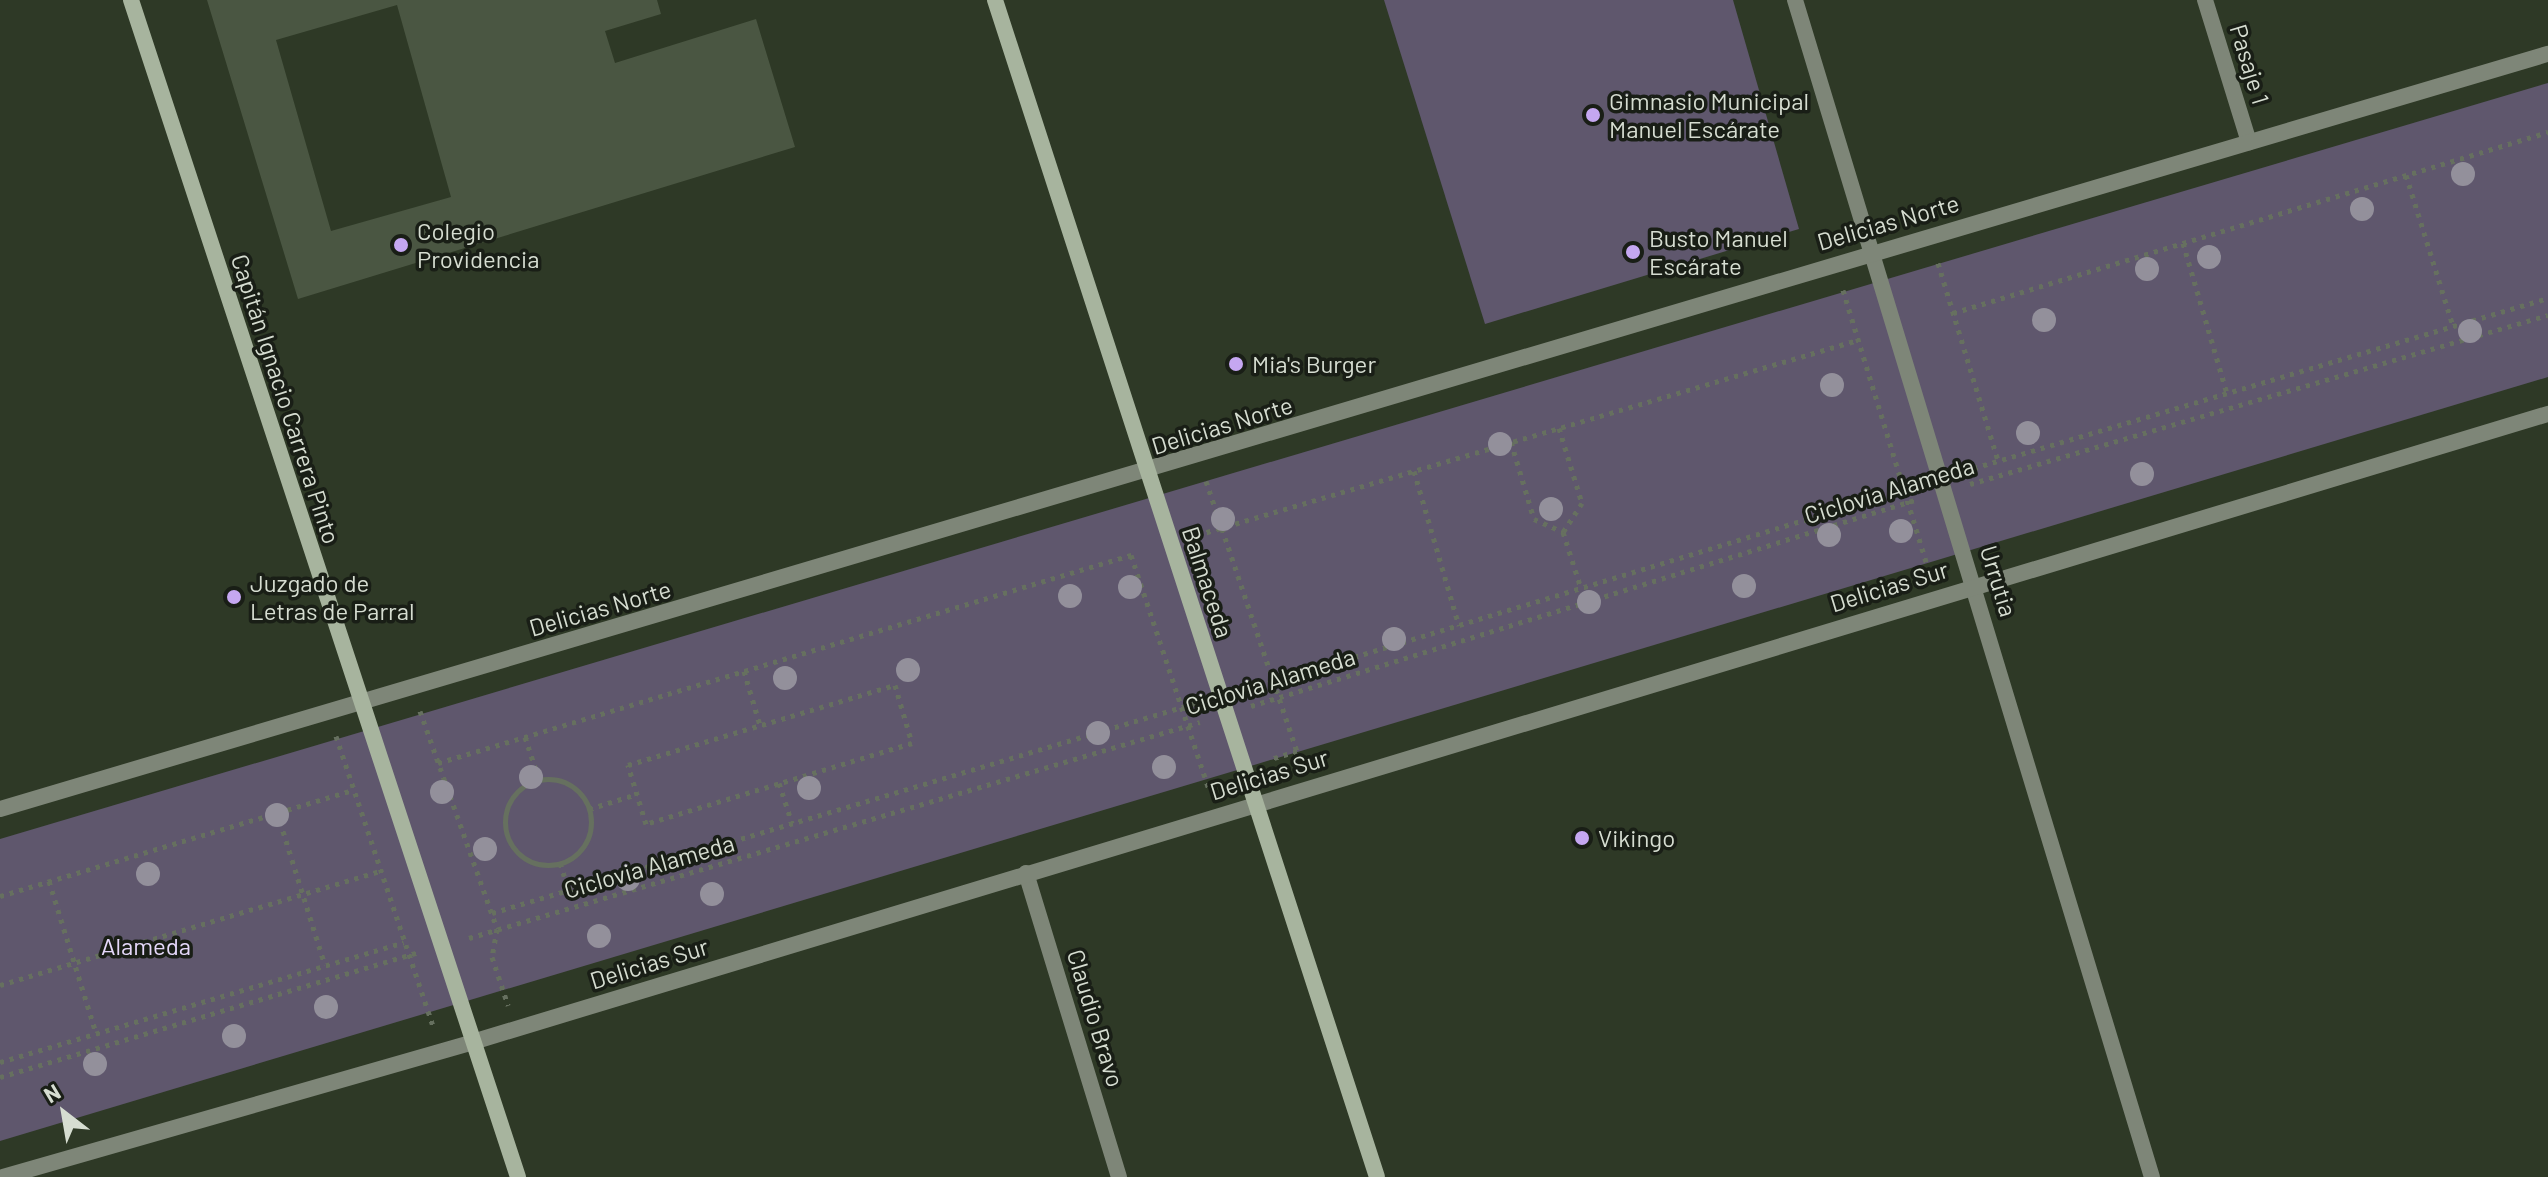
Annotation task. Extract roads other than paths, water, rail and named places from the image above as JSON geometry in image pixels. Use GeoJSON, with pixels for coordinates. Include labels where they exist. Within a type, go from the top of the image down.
{"type":"FeatureCollection","features":[{"type":"Feature","properties":{"kind":"main road","name":"Capitán Ignacio Carrera Pinto"},"geometry":{"type":"LineString","coordinates":[[131,0],[359,702],[476,1041],[518,1177]]}},
{"type":"Feature","properties":{"kind":"main road","name":"Balmaceda"},"geometry":{"type":"LineString","coordinates":[[995,0],[1377,1177]]}},
{"type":"Feature","properties":{"kind":"street","name":"Urrutia"},"geometry":{"type":"LineString","coordinates":[[1795,0],[1976,585],[2152,1177]]}},
{"type":"Feature","properties":{"kind":"street","name":"Pasaje 1"},"geometry":{"type":"LineString","coordinates":[[2205,0],[2249,142]]}},
{"type":"Feature","properties":{"kind":"street","name":"Delicias Norte"},"geometry":{"type":"LineString","coordinates":[[0,809],[1148,473],[1874,251],[2548,54]]}},
{"type":"Feature","properties":{"kind":"street","name":"Delicias Sur"},"geometry":{"type":"LineString","coordinates":[[3,1177],[476,1041],[1217,814],[2548,414]]}},
{"type":"Feature","properties":{"kind":"street","name":"Claudio Bravo"},"geometry":{"type":"LineString","coordinates":[[1026,873],[1119,1177]]}},
{"type":"Feature","properties":{"kind":"place","name":"Gimnasio Municipal Manuel Escárate"},"geometry":{"type":"Point","coordinates":[1593,115]}},
{"type":"Feature","properties":{"kind":"place","name":"Colegio Providencia"},"geometry":{"type":"Point","coordinates":[401,245]}},
{"type":"Feature","properties":{"kind":"place","name":"Busto Manuel Escárate"},"geometry":{"type":"Point","coordinates":[1633,252]}},
{"type":"Feature","properties":{"kind":"place","name":"Mia's Burger"},"geometry":{"type":"Point","coordinates":[1236,364]}},
{"type":"Feature","properties":{"kind":"place","name":"Juzgado de Letras de Parral"},"geometry":{"type":"Point","coordinates":[234,597]}},
{"type":"Feature","properties":{"kind":"place","name":"Vikingo"},"geometry":{"type":"Point","coordinates":[1582,838]}},
{"type":"Feature","properties":{"kind":"park label","name":"Alameda"},"geometry":{"type":"Point","coordinates":[146,946]}}]}
